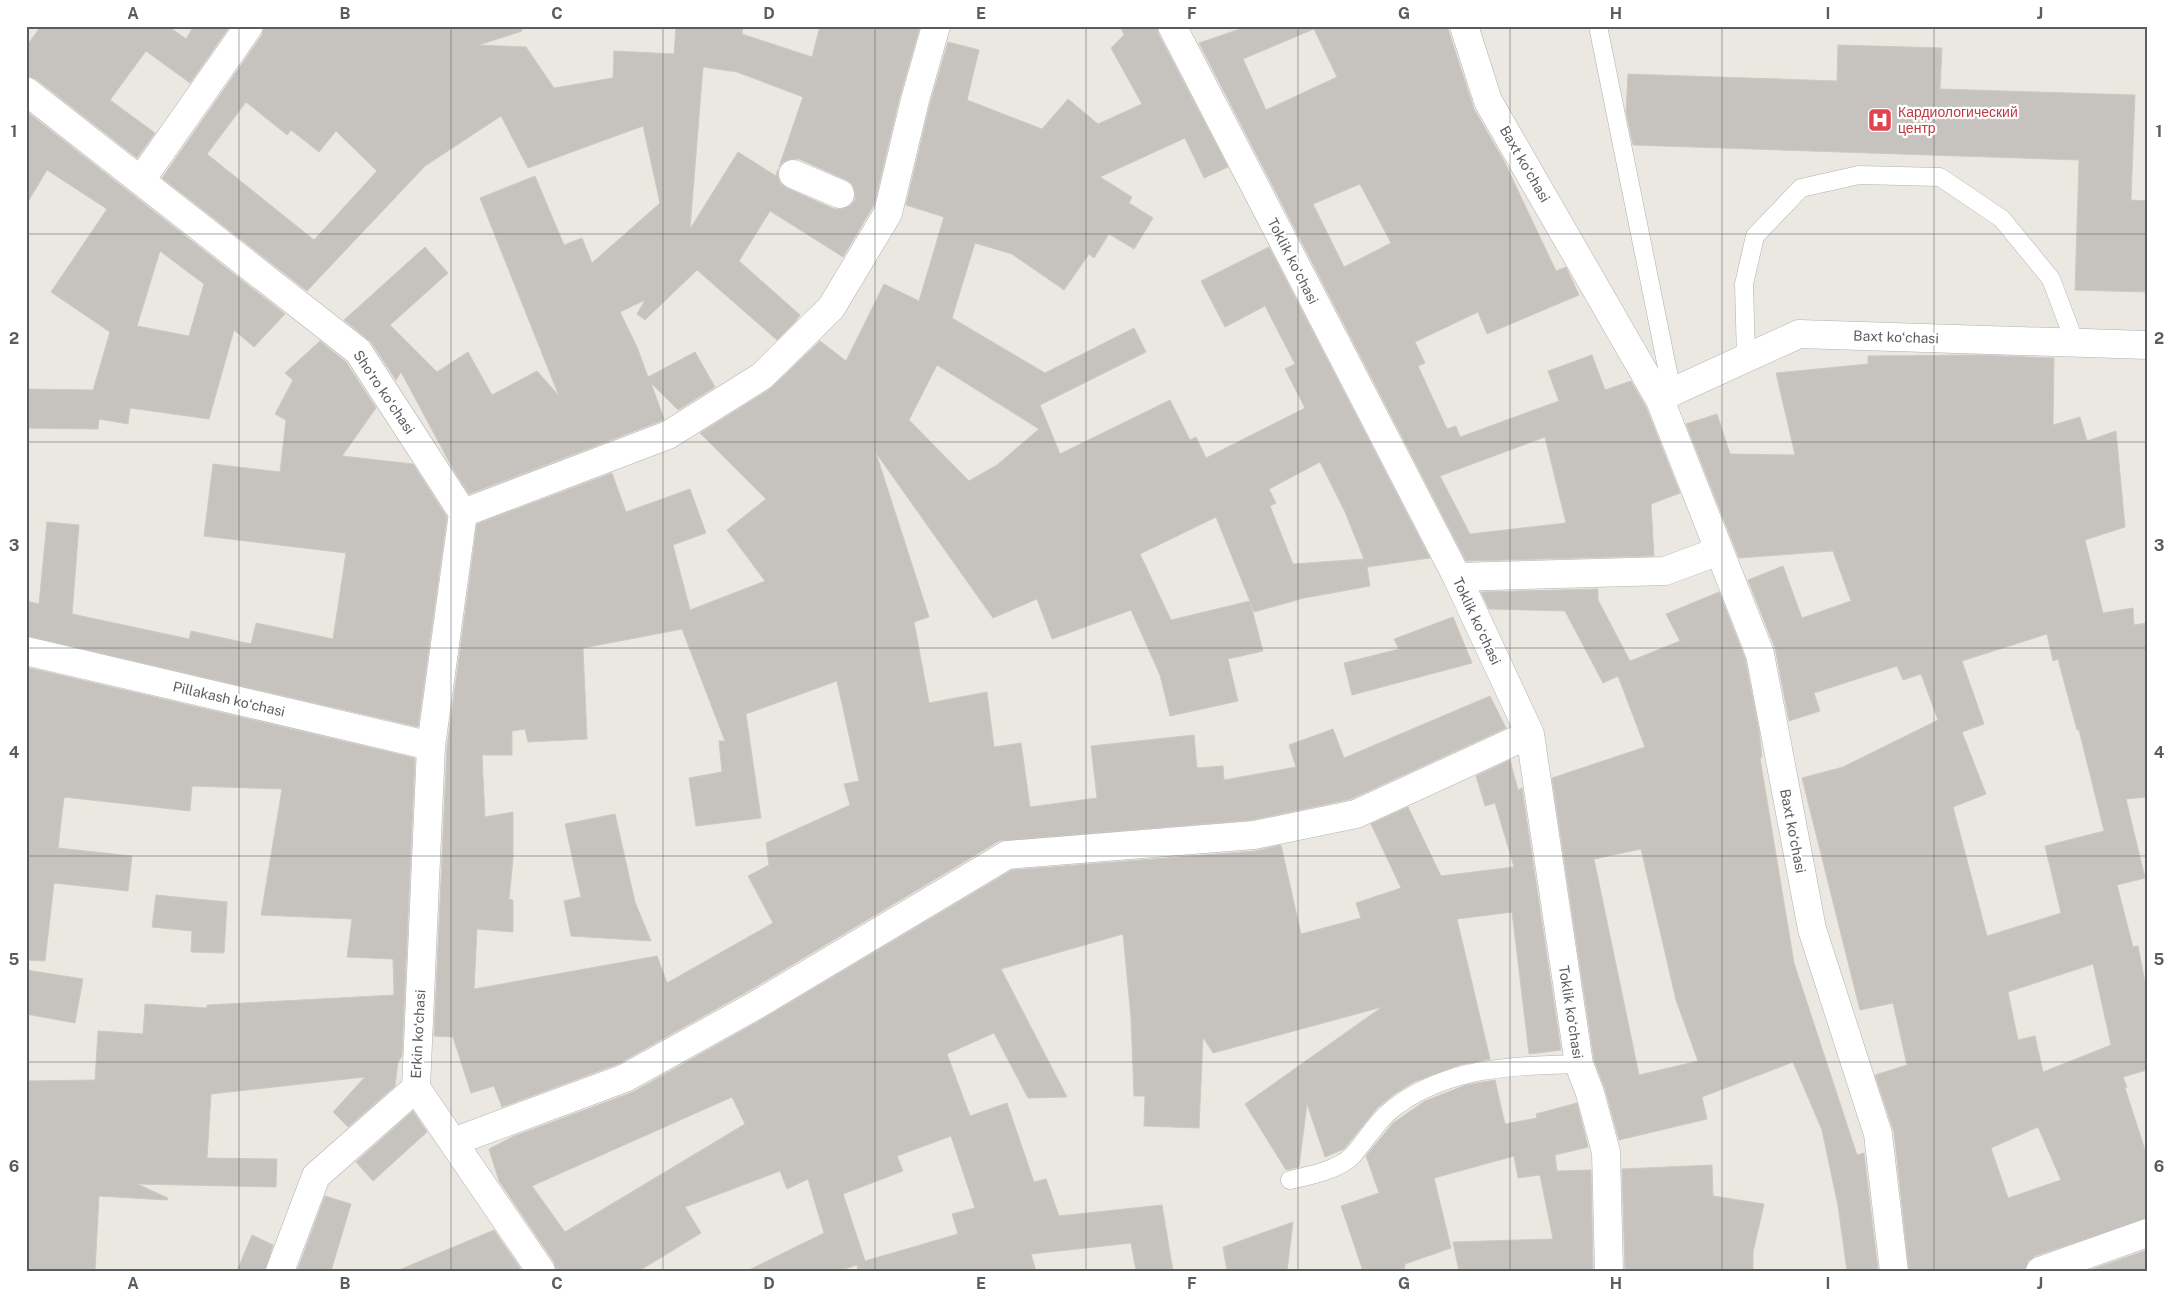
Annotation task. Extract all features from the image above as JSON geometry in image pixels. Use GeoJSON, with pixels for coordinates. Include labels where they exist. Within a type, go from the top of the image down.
{"type":"FeatureCollection","features":[{"type":"Feature","properties":{"kind":"street"},"geometry":{"type":"LineString","coordinates":[[141,180],[249,26]]}},
{"type":"Feature","properties":{"kind":"street"},"geometry":{"type":"LineString","coordinates":[[431,746],[464,513],[668,435],[762,376],[831,308],[881,210],[936,26]]}},
{"type":"Feature","properties":{"kind":"street","name":"Toklik koʻchasi"},"geometry":{"type":"LineString","coordinates":[[1172,26],[1457,577],[1530,734],[1579,1064],[1590,1093],[1606,1152],[1609,1271]]}},
{"type":"Feature","properties":{"kind":"street","name":"Baxt koʻchasi"},"geometry":{"type":"LineString","coordinates":[[1464,26],[1488,101],[1666,396],[1719,551],[1760,654],[1812,929],[1878,1134],[1894,1271]]}},
{"type":"Feature","properties":{"kind":"street","name":"Shoʻro koʻchasi"},"geometry":{"type":"LineString","coordinates":[[26,91],[358,351],[464,513]]}},
{"type":"Feature","properties":{"kind":"street"},"geometry":{"type":"LineString","coordinates":[[793,174],[840,194]]}},
{"type":"Feature","properties":{"kind":"street","name":"Baxt koʻchasi"},"geometry":{"type":"LineString","coordinates":[[1666,396],[1799,334],[2147,345]]}},
{"type":"Feature","properties":{"kind":"street"},"geometry":{"type":"LineString","coordinates":[[1457,577],[1665,571],[1719,551]]}},
{"type":"Feature","properties":{"kind":"street","name":"Pillakash koʻchasi"},"geometry":{"type":"LineString","coordinates":[[26,651],[431,746]]}},
{"type":"Feature","properties":{"kind":"street"},"geometry":{"type":"LineString","coordinates":[[453,1142],[625,1078],[758,1004],[1007,855],[1254,835],[1356,814],[1530,734]]}},
{"type":"Feature","properties":{"kind":"street","name":"Erkin koʻchasi"},"geometry":{"type":"LineString","coordinates":[[280,1271],[316,1176],[416,1088],[431,746]]}},
{"type":"Feature","properties":{"kind":"street"},"geometry":{"type":"LineString","coordinates":[[416,1088],[541,1271]]}},
{"type":"Feature","properties":{"kind":"street"},"geometry":{"type":"LineString","coordinates":[[2040,1271],[2147,1233]]}},
{"type":"Feature","properties":{"kind":"lane"},"geometry":{"type":"LineString","coordinates":[[1598,26],[1666,396]]}},
{"type":"Feature","properties":{"kind":"lane"},"geometry":{"type":"LineString","coordinates":[[1746,358],[1744,284],[1755,236],[1801,188],[1859,175],[1940,177],[2002,219],[2051,279],[2075,343]]}},
{"type":"Feature","properties":{"kind":"lane"},"geometry":{"type":"LineString","coordinates":[[1290,1180],[1320,1174],[1352,1157],[1370,1131],[1397,1105],[1426,1088],[1462,1074],[1511,1066],[1579,1064]]}},
{"type":"Feature","properties":{"kind":"building"},"geometry":{"type":"Polygon","coordinates":[[[41,26],[168,26],[186,39],[194,26],[230,26],[190,83],[146,51],[110,100],[155,133],[137,158],[36,79],[26,76],[26,47],[41,26]]]}},
{"type":"Feature","properties":{"kind":"building"},"geometry":{"type":"Polygon","coordinates":[[[264,26],[521,26],[522,31],[479,45],[526,47],[554,88],[613,78],[614,51],[674,54],[676,26],[743,26],[742,34],[812,57],[820,26],[920,26],[900,96],[874,205],[843,257],[770,211],[739,261],[800,315],[796,321],[777,340],[697,270],[645,320],[637,314],[645,300],[620,312],[637,347],[648,377],[695,352],[715,387],[678,410],[651,383],[664,419],[661,421],[469,494],[453,469],[401,372],[396,380],[371,342],[344,320],[425,247],[448,273],[390,325],[437,372],[468,352],[492,395],[537,371],[559,396],[480,198],[535,176],[564,245],[582,238],[592,263],[660,203],[643,126],[528,168],[501,116],[425,166],[307,291],[162,178],[262,35],[264,26]],[[703,67],[690,229],[738,152],[776,176],[778,169],[780,183],[787,188],[834,209],[850,206],[855,200],[855,192],[852,184],[846,180],[799,159],[783,162],[779,167],[803,97],[737,72],[703,67]],[[246,102],[207,154],[314,240],[377,171],[336,131],[319,152],[291,130],[287,135],[246,102]]]}},
{"type":"Feature","properties":{"kind":"building"},"geometry":{"type":"Polygon","coordinates":[[[1120,26],[1157,26],[1158,33],[1228,167],[1204,178],[1185,138],[1100,177],[1132,197],[1129,203],[1153,218],[1134,249],[1109,234],[1094,258],[1089,254],[1064,290],[1012,254],[975,243],[952,318],[1045,373],[1134,328],[1146,352],[1040,405],[1060,454],[1170,400],[1190,440],[1196,437],[1206,458],[1305,408],[1285,369],[1295,364],[1265,306],[1225,327],[1201,281],[1269,247],[1430,558],[1367,567],[1370,586],[1304,598],[1254,612],[1250,602],[1263,651],[1228,659],[1238,701],[1170,716],[1160,675],[1131,610],[1052,639],[1037,599],[993,618],[876,453],[929,617],[914,622],[929,703],[987,692],[994,747],[1021,743],[1030,807],[1097,798],[1091,746],[1194,735],[1197,768],[1223,766],[1224,780],[1296,767],[1289,745],[1333,729],[1344,758],[1490,696],[1506,728],[1351,799],[1252,820],[999,841],[750,990],[618,1064],[502,1107],[494,1086],[471,1093],[453,1037],[434,1036],[447,747],[477,524],[612,473],[626,512],[690,489],[706,533],[673,545],[690,610],[765,581],[727,530],[766,499],[700,433],[770,389],[820,341],[846,361],[884,284],[919,301],[944,217],[906,205],[930,104],[948,42],[979,50],[967,100],[1042,129],[1068,99],[1098,124],[1142,104],[1111,48],[1124,35],[1120,26]],[[937,365],[909,420],[969,481],[997,465],[1039,429],[937,365]],[[1320,462],[1269,489],[1276,503],[1270,506],[1293,564],[1364,559],[1345,512],[1320,462]],[[1216,517],[1140,554],[1171,620],[1250,601],[1216,517]],[[682,629],[583,648],[587,739],[528,742],[525,729],[512,731],[512,755],[482,755],[485,817],[513,812],[513,859],[509,899],[513,900],[513,932],[477,929],[474,989],[657,956],[667,983],[773,923],[748,876],[769,865],[766,843],[850,805],[844,784],[859,781],[837,681],[746,714],[761,818],[696,826],[689,778],[722,772],[719,741],[725,741],[682,629]]]}},
{"type":"Feature","properties":{"kind":"building"},"geometry":{"type":"Polygon","coordinates":[[[1249,26],[1447,26],[1474,109],[1504,161],[1556,271],[1566,267],[1579,295],[1487,334],[1478,312],[1415,342],[1425,363],[1418,366],[1447,429],[1456,426],[1460,437],[1559,401],[1548,371],[1592,355],[1605,390],[1631,381],[1646,407],[1680,493],[1651,504],[1654,556],[1466,561],[1199,43],[1249,26]],[[1314,29],[1243,59],[1266,110],[1337,77],[1314,29]],[[1360,184],[1313,204],[1344,267],[1391,243],[1360,184]],[[1545,437],[1440,476],[1470,534],[1566,523],[1545,437]]]}},
{"type":"Feature","properties":{"kind":"building","name":"Кардиологический центр"},"geometry":{"type":"Polygon","coordinates":[[[1838,45],[1942,48],[1940,89],[2135,95],[2131,200],[2147,201],[2147,292],[2075,290],[2079,160],[1633,145],[1626,112],[1628,74],[1837,81],[1838,45]]]}},
{"type":"Feature","properties":{"kind":"building"},"geometry":{"type":"Polygon","coordinates":[[[26,111],[285,314],[254,347],[234,330],[209,419],[130,408],[128,424],[99,419],[98,429],[26,428],[26,389],[93,390],[110,332],[51,292],[107,209],[47,170],[26,205],[26,111]],[[160,251],[137,326],[189,336],[204,284],[160,251]]]}},
{"type":"Feature","properties":{"kind":"building"},"geometry":{"type":"Polygon","coordinates":[[[320,341],[346,362],[376,408],[342,456],[413,464],[447,517],[418,727],[26,636],[26,601],[39,604],[47,522],[79,525],[72,614],[189,639],[191,631],[251,644],[256,623],[333,639],[346,553],[204,536],[213,464],[280,472],[286,420],[275,414],[293,380],[285,373],[320,341]]]}},
{"type":"Feature","properties":{"kind":"building"},"geometry":{"type":"Polygon","coordinates":[[[1980,355],[2054,358],[2053,425],[2080,417],[2087,441],[2116,431],[2125,527],[2085,540],[2103,613],[2133,608],[2134,625],[2147,623],[2147,797],[2126,799],[2145,878],[2117,885],[2133,947],[2138,946],[2147,993],[2147,1070],[2123,1077],[2147,1156],[2147,1218],[2035,1256],[2028,1261],[2025,1271],[1909,1271],[1894,1132],[1875,1075],[1907,1065],[1893,1003],[1860,1010],[1802,778],[1843,767],[1938,720],[1921,674],[1903,680],[1897,666],[1814,693],[1820,711],[1789,721],[1775,648],[1748,580],[1783,566],[1802,618],[1851,601],[1833,551],[1739,558],[1686,424],[1717,414],[1730,454],[1795,455],[1776,373],[1868,364],[1868,356],[1980,355]],[[2047,634],[1962,661],[1984,724],[1962,732],[1986,794],[1953,807],[1987,936],[2061,913],[2045,846],[2104,831],[2079,730],[2077,730],[2058,659],[2053,661],[2047,634]],[[2093,964],[2008,992],[2018,1040],[2035,1036],[2043,1072],[2111,1045],[2093,964]],[[2038,1127],[1991,1148],[2008,1198],[2061,1180],[2038,1127]]]}},
{"type":"Feature","properties":{"kind":"building"},"geometry":{"type":"Polygon","coordinates":[[[1598,589],[1598,600],[1630,661],[1680,641],[1666,614],[1719,592],[1745,658],[1759,731],[1762,757],[1760,758],[1794,963],[1857,1155],[1864,1153],[1878,1271],[1847,1271],[1838,1206],[1822,1130],[1793,1062],[1702,1097],[1707,1119],[1619,1140],[1605,1089],[1594,1060],[1552,778],[1645,747],[1618,676],[1603,683],[1565,611],[1489,609],[1481,592],[1598,589]],[[1641,849],[1594,859],[1639,1075],[1698,1061],[1676,1000],[1641,849]]]}},
{"type":"Feature","properties":{"kind":"building"},"geometry":{"type":"Polygon","coordinates":[[[1453,617],[1472,663],[1352,695],[1344,663],[1399,649],[1394,639],[1453,617]]]}},
{"type":"Feature","properties":{"kind":"building"},"geometry":{"type":"Polygon","coordinates":[[[26,667],[415,758],[402,1056],[398,1062],[395,1086],[348,1127],[333,1112],[365,1077],[211,1094],[207,1158],[277,1159],[276,1187],[137,1184],[168,1198],[167,1200],[99,1196],[95,1271],[26,1271],[26,1081],[95,1080],[98,1031],[143,1034],[145,1004],[207,1008],[207,1005],[394,995],[393,959],[347,957],[352,919],[261,915],[282,789],[192,786],[190,811],[64,797],[58,848],[132,856],[128,891],[54,883],[45,961],[26,960],[26,667]]]}},
{"type":"Feature","properties":{"kind":"building"},"geometry":{"type":"Polygon","coordinates":[[[1510,760],[1518,790],[1522,788],[1561,1050],[1529,1054],[1512,912],[1457,919],[1490,1059],[1460,1065],[1414,1082],[1378,1107],[1344,1149],[1325,1157],[1307,1104],[1299,1167],[1286,1170],[1245,1104],[1382,1007],[1213,1053],[1203,1037],[1199,1128],[1144,1126],[1145,1096],[1134,1096],[1131,1018],[1123,934],[1001,969],[1067,1097],[1028,1098],[994,1033],[947,1054],[970,1116],[1007,1103],[1034,1182],[1046,1179],[1059,1216],[1162,1205],[1173,1271],[1136,1271],[1131,1243],[1031,1254],[1036,1271],[858,1271],[857,1265],[839,1271],[747,1271],[824,1233],[808,1179],[787,1189],[780,1171],[685,1207],[701,1233],[639,1271],[556,1271],[554,1262],[499,1181],[489,1149],[512,1137],[633,1092],[766,1017],[1012,870],[1255,851],[1281,845],[1301,934],[1361,918],[1356,903],[1401,888],[1371,824],[1408,807],[1441,876],[1514,867],[1495,803],[1485,806],[1476,776],[1510,760]],[[732,1097],[532,1186],[565,1232],[745,1124],[732,1097]],[[951,1136],[897,1156],[903,1171],[843,1194],[865,1261],[958,1234],[952,1214],[975,1208],[951,1136]]]}},
{"type":"Feature","properties":{"kind":"building"},"geometry":{"type":"Polygon","coordinates":[[[615,814],[635,902],[651,941],[571,936],[564,901],[581,897],[565,824],[615,814]]]}},
{"type":"Feature","properties":{"kind":"building"},"geometry":{"type":"Polygon","coordinates":[[[156,895],[227,902],[224,953],[191,952],[192,931],[152,927],[156,895]]]}},
{"type":"Feature","properties":{"kind":"building"},"geometry":{"type":"Polygon","coordinates":[[[26,970],[83,979],[75,1023],[26,1014],[26,970]]]}},
{"type":"Feature","properties":{"kind":"building"},"geometry":{"type":"Polygon","coordinates":[[[1495,1080],[1505,1124],[1537,1118],[1536,1114],[1577,1103],[1588,1147],[1555,1155],[1557,1171],[1591,1170],[1593,1271],[1459,1271],[1453,1242],[1553,1239],[1540,1175],[1518,1178],[1514,1156],[1434,1178],[1451,1248],[1405,1264],[1404,1271],[1363,1271],[1341,1206],[1379,1193],[1366,1156],[1393,1123],[1425,1101],[1466,1085],[1495,1080]]]}},
{"type":"Feature","properties":{"kind":"building"},"geometry":{"type":"Polygon","coordinates":[[[413,1111],[427,1132],[373,1181],[356,1162],[413,1111]]]}},
{"type":"Feature","properties":{"kind":"building"},"geometry":{"type":"Polygon","coordinates":[[[1712,1165],[1713,1196],[1764,1204],[1753,1252],[1753,1271],[1625,1271],[1622,1169],[1712,1165]]]}},
{"type":"Feature","properties":{"kind":"building"},"geometry":{"type":"Polygon","coordinates":[[[325,1196],[351,1204],[331,1271],[297,1271],[325,1196]]]}},
{"type":"Feature","properties":{"kind":"building"},"geometry":{"type":"Polygon","coordinates":[[[1293,1222],[1287,1271],[1227,1271],[1223,1247],[1293,1222]]]}},
{"type":"Feature","properties":{"kind":"building"},"geometry":{"type":"Polygon","coordinates":[[[494,1230],[522,1271],[399,1271],[399,1270],[494,1230]]]}},
{"type":"Feature","properties":{"kind":"building"},"geometry":{"type":"Polygon","coordinates":[[[252,1235],[273,1245],[265,1271],[237,1271],[252,1235]]]}},
{"type":"Feature","properties":{"kind":"building"},"geometry":{"type":"Polygon","coordinates":[[[2147,1250],[2147,1271],[2087,1271],[2147,1250]]]}},
{"type":"Feature","properties":{"kind":"place","name":"Кардиологический центр"},"geometry":{"type":"Point","coordinates":[1880,120]}}]}
